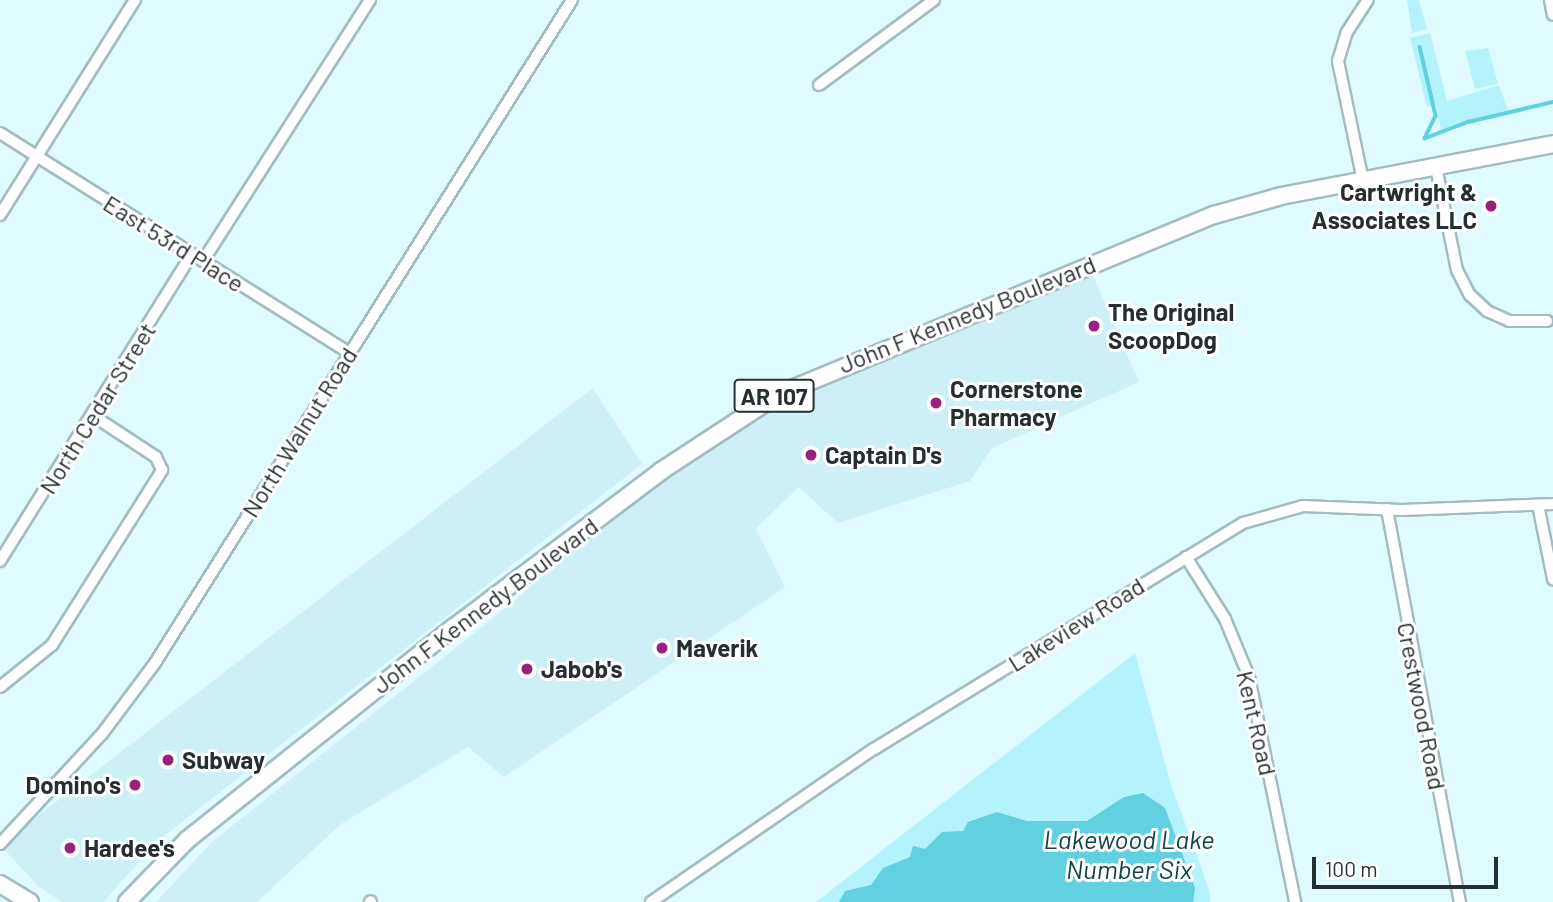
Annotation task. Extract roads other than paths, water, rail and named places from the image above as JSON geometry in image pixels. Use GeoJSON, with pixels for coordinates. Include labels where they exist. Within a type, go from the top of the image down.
{"type":"FeatureCollection","features":[{"type":"Feature","properties":{"kind":"main road","name":"John F Kennedy Boulevard"},"geometry":{"type":"LineString","coordinates":[[127,902],[187,840],[351,707],[661,471],[759,405],[849,362],[1192,223],[1281,196],[1553,144]]}},
{"type":"Feature","properties":{"kind":"main road"},"geometry":{"type":"LineString","coordinates":[[2,882],[30,902]]}},
{"type":"Feature","properties":{"kind":"street"},"geometry":{"type":"LineString","coordinates":[[0,215],[135,0]]}},
{"type":"Feature","properties":{"kind":"street"},"geometry":{"type":"LineString","coordinates":[[203,261],[370,0]]}},
{"type":"Feature","properties":{"kind":"street","name":"North Walnut Road"},"geometry":{"type":"LineString","coordinates":[[0,844],[129,701],[572,0]]}},
{"type":"Feature","properties":{"kind":"street"},"geometry":{"type":"LineString","coordinates":[[819,85],[934,0]]}},
{"type":"Feature","properties":{"kind":"street"},"geometry":{"type":"LineString","coordinates":[[1363,181],[1338,61],[1347,32],[1368,0]]}},
{"type":"Feature","properties":{"kind":"street"},"geometry":{"type":"LineString","coordinates":[[1550,0],[1553,15]]}},
{"type":"Feature","properties":{"kind":"street","name":"East 53rd Place"},"geometry":{"type":"LineString","coordinates":[[0,133],[349,353]]}},
{"type":"Feature","properties":{"kind":"street"},"geometry":{"type":"LineString","coordinates":[[1436,167],[1457,270],[1469,295],[1487,311],[1509,321],[1547,321]]}},
{"type":"Feature","properties":{"kind":"street","name":"North Cedar Street"},"geometry":{"type":"LineString","coordinates":[[0,561],[192,254]]}},
{"type":"Feature","properties":{"kind":"street"},"geometry":{"type":"LineString","coordinates":[[0,687],[52,645],[162,470],[156,457],[92,415]]}},
{"type":"Feature","properties":{"kind":"street","name":"Lakeview Road"},"geometry":{"type":"LineString","coordinates":[[651,902],[874,748],[1243,523],[1279,510],[1333,505],[1387,509],[1553,504]]}},
{"type":"Feature","properties":{"kind":"street"},"geometry":{"type":"LineString","coordinates":[[1538,505],[1553,579]]}},
{"type":"Feature","properties":{"kind":"street","name":"Crestwood Road"},"geometry":{"type":"LineString","coordinates":[[1387,509],[1395,572],[1460,902]]}},
{"type":"Feature","properties":{"kind":"street","name":"Kent Road"},"geometry":{"type":"LineString","coordinates":[[1186,557],[1225,620],[1249,677],[1295,902]]}},
{"type":"Feature","properties":{"kind":"water","name":"Lakewood Lake Number Six"},"geometry":{"type":"Polygon","coordinates":[[[1143,793],[1165,808],[1195,888],[1193,902],[839,902],[845,891],[871,885],[883,868],[910,857],[913,846],[925,849],[942,832],[963,831],[968,822],[997,812],[1027,821],[1087,821],[1124,797],[1143,793]]]}},
{"type":"Feature","properties":{"kind":"waterway"},"geometry":{"type":"LineString","coordinates":[[1420,47],[1436,116],[1425,139]]}},
{"type":"Feature","properties":{"kind":"waterway"},"geometry":{"type":"LineString","coordinates":[[1426,138],[1468,122],[1553,102]]}},
{"type":"Feature","properties":{"kind":"place","name":"Cartwright & Associates LLC"},"geometry":{"type":"Point","coordinates":[1491,206]}},
{"type":"Feature","properties":{"kind":"place","name":"The Original ScoopDog"},"geometry":{"type":"Point","coordinates":[1094,326]}},
{"type":"Feature","properties":{"kind":"place","name":"Cornerstone Pharmacy"},"geometry":{"type":"Point","coordinates":[936,403]}},
{"type":"Feature","properties":{"kind":"place","name":"Captain D's"},"geometry":{"type":"Point","coordinates":[811,455]}},
{"type":"Feature","properties":{"kind":"place","name":"Maverik"},"geometry":{"type":"Point","coordinates":[662,648]}},
{"type":"Feature","properties":{"kind":"place","name":"Jabob's"},"geometry":{"type":"Point","coordinates":[527,669]}},
{"type":"Feature","properties":{"kind":"place","name":"Subway"},"geometry":{"type":"Point","coordinates":[168,760]}},
{"type":"Feature","properties":{"kind":"place","name":"Domino's"},"geometry":{"type":"Point","coordinates":[135,785]}},
{"type":"Feature","properties":{"kind":"place","name":"Hardee's"},"geometry":{"type":"Point","coordinates":[70,848]}}]}
